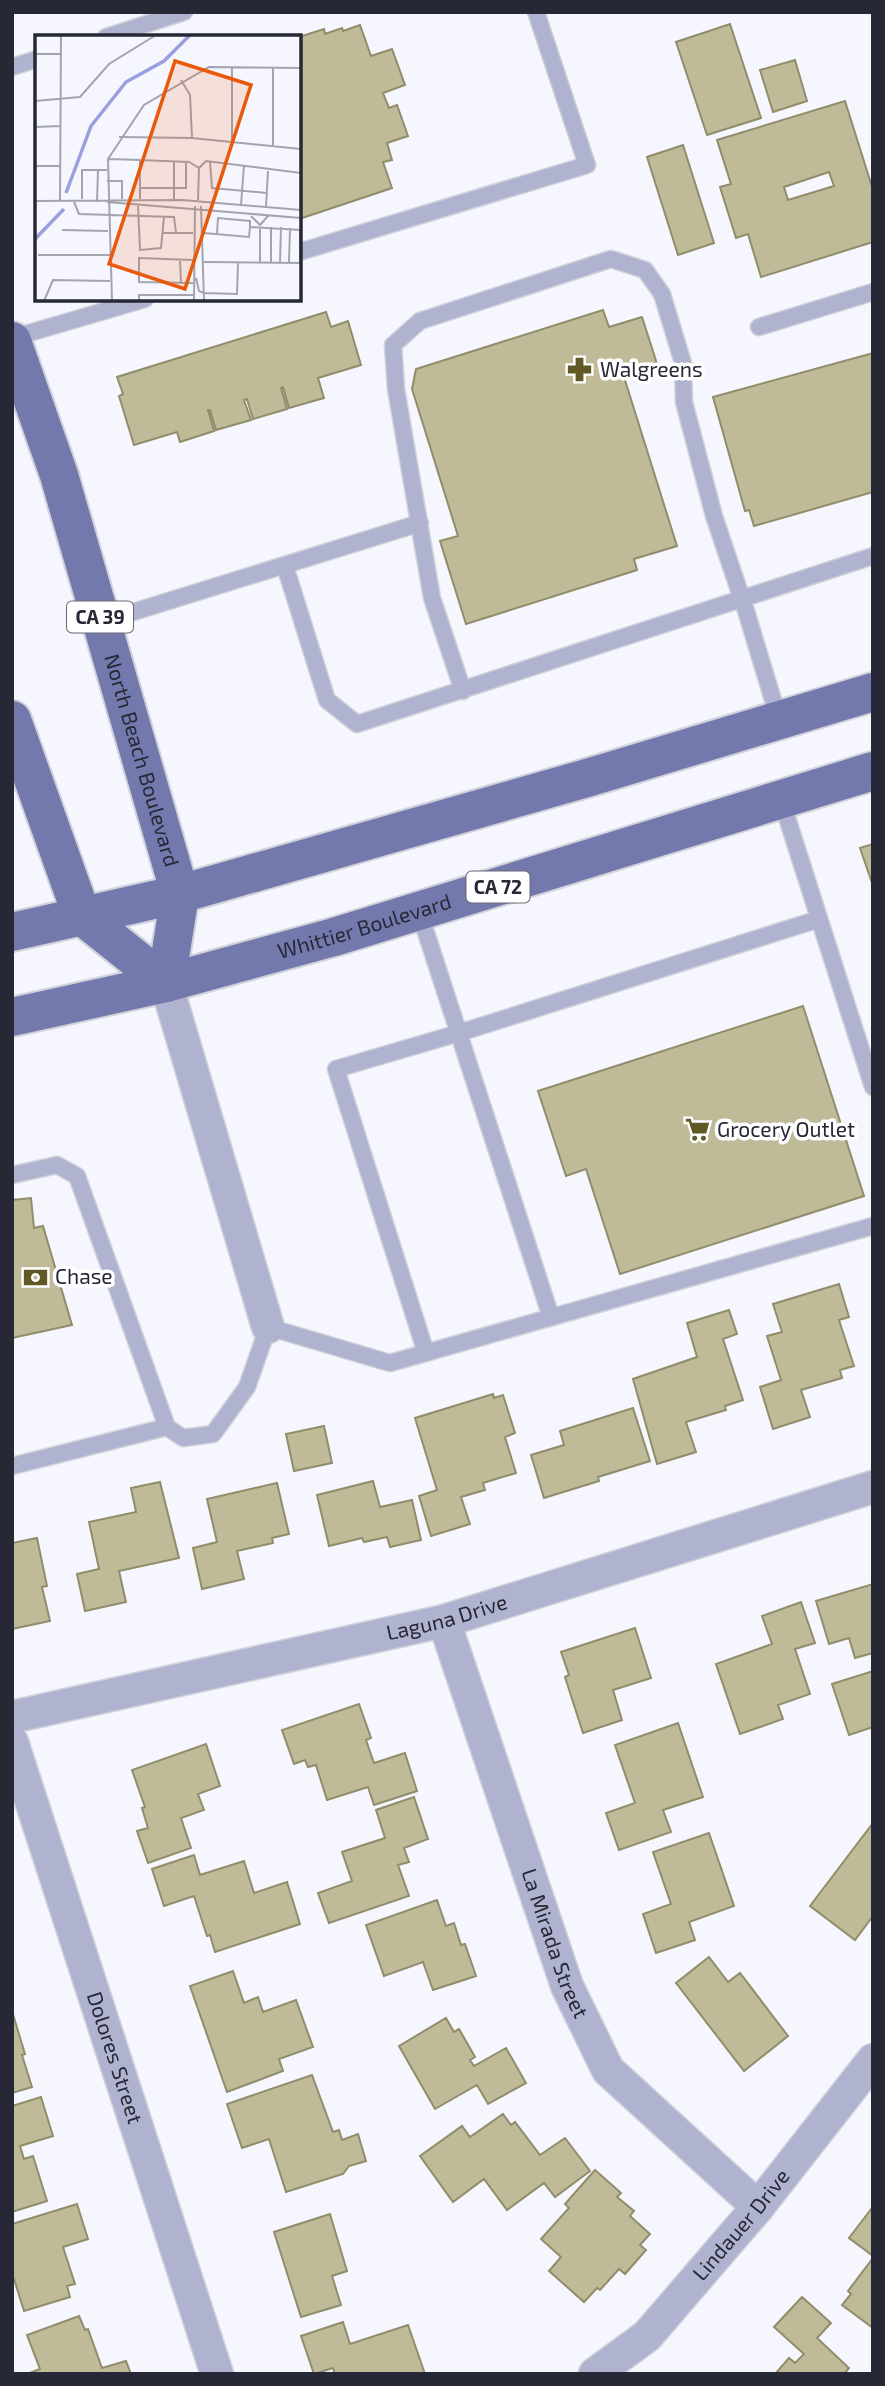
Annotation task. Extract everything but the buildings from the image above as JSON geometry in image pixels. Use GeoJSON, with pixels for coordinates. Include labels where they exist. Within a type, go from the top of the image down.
{"type":"FeatureCollection","features":[{"type":"Feature","properties":{"kind":"main road","name":"North Beach Boulevard"},"geometry":{"type":"LineString","coordinates":[[12,340],[59,475],[180,894],[166,983]]}},
{"type":"Feature","properties":{"kind":"main road"},"geometry":{"type":"LineString","coordinates":[[12,932],[180,894],[587,778],[873,692]]}},
{"type":"Feature","properties":{"kind":"main road"},"geometry":{"type":"LineString","coordinates":[[12,720],[82,916],[166,983]]}},
{"type":"Feature","properties":{"kind":"main road","name":"Whittier Boulevard"},"geometry":{"type":"LineString","coordinates":[[12,1017],[166,983],[334,937],[873,771]]}},
{"type":"Feature","properties":{"kind":"street","name":"North Beach Boulevard"},"geometry":{"type":"LineString","coordinates":[[166,983],[268,1327]]}},
{"type":"Feature","properties":{"kind":"street","name":"Laguna Drive"},"geometry":{"type":"LineString","coordinates":[[12,1717],[444,1621],[873,1487]]}},
{"type":"Feature","properties":{"kind":"street","name":"La Mirada Street"},"geometry":{"type":"LineString","coordinates":[[444,1621],[567,1986],[608,2070],[758,2207]]}},
{"type":"Feature","properties":{"kind":"street","name":"Dolores Street"},"geometry":{"type":"LineString","coordinates":[[12,1742],[217,2374]]}},
{"type":"Feature","properties":{"kind":"street","name":"Lindauer Drive"},"geometry":{"type":"LineString","coordinates":[[595,2374],[646,2336],[758,2207],[873,2060]]}},
{"type":"Feature","properties":{"kind":"lane"},"geometry":{"type":"LineString","coordinates":[[112,35],[184,12]]}},
{"type":"Feature","properties":{"kind":"lane"},"geometry":{"type":"LineString","coordinates":[[301,252],[587,165],[536,12]]}},
{"type":"Feature","properties":{"kind":"lane"},"geometry":{"type":"LineString","coordinates":[[12,67],[35,60]]}},
{"type":"Feature","properties":{"kind":"lane"},"geometry":{"type":"LineString","coordinates":[[463,691],[432,598],[396,389],[393,345],[420,321],[611,259],[645,270],[662,294],[683,363],[684,402],[714,516],[779,720]]}},
{"type":"Feature","properties":{"kind":"lane"},"geometry":{"type":"LineString","coordinates":[[759,327],[873,292]]}},
{"type":"Feature","properties":{"kind":"lane"},"geometry":{"type":"LineString","coordinates":[[12,340],[139,301]]}},
{"type":"Feature","properties":{"kind":"lane"},"geometry":{"type":"LineString","coordinates":[[101,622],[419,523]]}},
{"type":"Feature","properties":{"kind":"lane"},"geometry":{"type":"LineString","coordinates":[[285,566],[327,700],[357,724],[873,556]]}},
{"type":"Feature","properties":{"kind":"lane"},"geometry":{"type":"LineString","coordinates":[[781,799],[873,1087]]}},
{"type":"Feature","properties":{"kind":"lane"},"geometry":{"type":"LineString","coordinates":[[419,911],[551,1317]]}},
{"type":"Feature","properties":{"kind":"lane"},"geometry":{"type":"LineString","coordinates":[[426,1353],[336,1069],[819,919]]}},
{"type":"Feature","properties":{"kind":"lane"},"geometry":{"type":"LineString","coordinates":[[12,1175],[57,1165],[78,1176],[167,1427],[183,1438],[213,1434],[247,1387],[268,1327],[390,1363],[873,1226]]}},
{"type":"Feature","properties":{"kind":"lane"},"geometry":{"type":"LineString","coordinates":[[12,1466],[167,1427]]}},
{"type":"Feature","properties":{"kind":"place","name":"Walgreens"},"geometry":{"type":"Point","coordinates":[580,370]}},
{"type":"Feature","properties":{"kind":"place","name":"Grocery Outlet"},"geometry":{"type":"Point","coordinates":[697,1130]}},
{"type":"Feature","properties":{"kind":"place","name":"Chase"},"geometry":{"type":"Point","coordinates":[35,1277]}}]}
